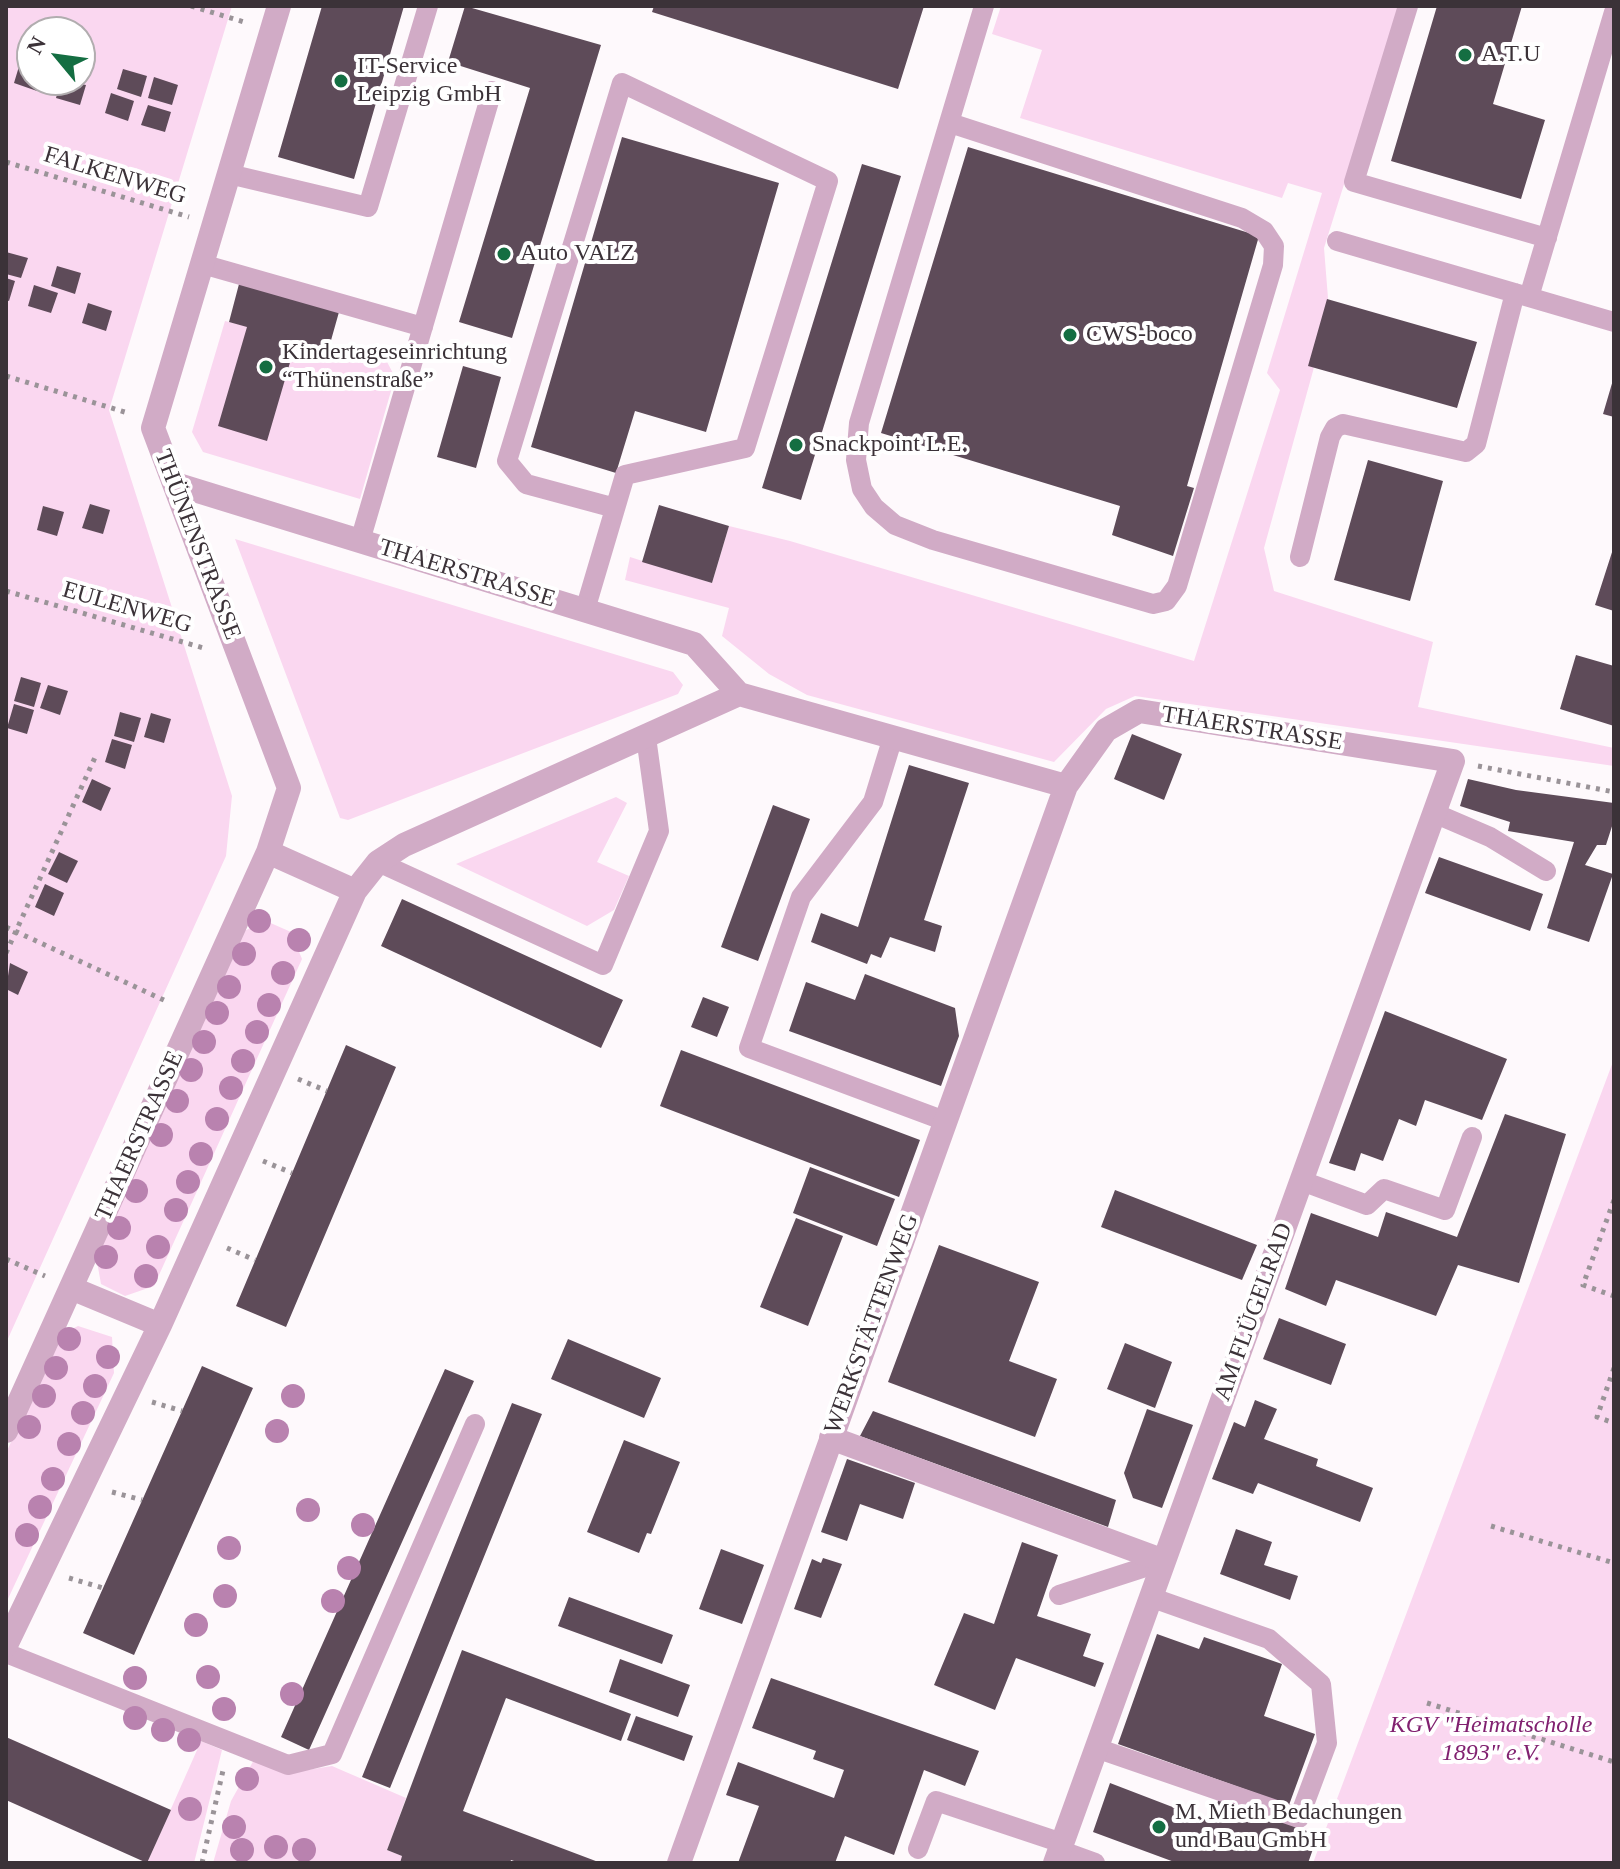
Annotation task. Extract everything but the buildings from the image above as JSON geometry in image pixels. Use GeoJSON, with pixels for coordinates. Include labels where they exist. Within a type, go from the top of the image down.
{"type":"FeatureCollection","features":[{"type":"Feature","properties":{"kind":"street","name":"THÜNENSTRASSE"},"geometry":{"type":"LineString","coordinates":[[268,852],[289,788],[153,428],[279,6]]}},
{"type":"Feature","properties":{"kind":"street","name":"THAERSTRASSE"},"geometry":{"type":"LineString","coordinates":[[175,484],[694,644],[739,694]]}},
{"type":"Feature","properties":{"kind":"street"},"geometry":{"type":"LineString","coordinates":[[6,1645],[160,1325],[355,891],[378,862],[404,845],[739,694],[1066,786]]}},
{"type":"Feature","properties":{"kind":"street","name":"THAERSTRASSE"},"geometry":{"type":"LineString","coordinates":[[1066,786],[1106,730],[1139,711],[1453,761]]}},
{"type":"Feature","properties":{"kind":"street","name":"AM FLÜGELRAD"},"geometry":{"type":"LineString","coordinates":[[1058,1852],[1453,761]]}},
{"type":"Feature","properties":{"kind":"street","name":"WERKSTÄTTENWEG"},"geometry":{"type":"LineString","coordinates":[[679,1863],[1066,786]]}},
{"type":"Feature","properties":{"kind":"street","name":"THAERSTRASSE"},"geometry":{"type":"LineString","coordinates":[[6,1431],[268,852]]}},
{"type":"Feature","properties":{"kind":"street"},"geometry":{"type":"LineString","coordinates":[[268,852],[355,891]]}},
{"type":"Feature","properties":{"kind":"street"},"geometry":{"type":"LineString","coordinates":[[71,1288],[160,1325]]}},
{"type":"Feature","properties":{"kind":"street"},"geometry":{"type":"LineString","coordinates":[[831,1438],[1164,1561]]}},
{"type":"Feature","properties":{"kind":"lane"},"geometry":{"type":"LineString","coordinates":[[229,174],[368,207],[428,6]]}},
{"type":"Feature","properties":{"kind":"lane"},"geometry":{"type":"LineString","coordinates":[[950,123],[1242,218],[1264,231],[1274,246],[1273,265],[1177,586],[1166,601],[1153,604],[933,540],[895,525],[874,507],[862,489],[856,460],[859,423],[984,6]]}},
{"type":"Feature","properties":{"kind":"lane"},"geometry":{"type":"LineString","coordinates":[[1408,6],[1354,182],[1547,238]]}},
{"type":"Feature","properties":{"kind":"lane"},"geometry":{"type":"LineString","coordinates":[[1300,557],[1330,437],[1335,428],[1343,424],[1466,452],[1476,444],[1522,295],[1547,238],[1614,12]]}},
{"type":"Feature","properties":{"kind":"lane"},"geometry":{"type":"LineString","coordinates":[[585,610],[625,475],[745,448],[828,181],[622,83],[507,461],[526,484],[615,508]]}},
{"type":"Feature","properties":{"kind":"lane"},"geometry":{"type":"LineString","coordinates":[[360,541],[492,91]]}},
{"type":"Feature","properties":{"kind":"lane"},"geometry":{"type":"LineString","coordinates":[[1337,241],[1614,322]]}},
{"type":"Feature","properties":{"kind":"lane"},"geometry":{"type":"LineString","coordinates":[[202,264],[423,327]]}},
{"type":"Feature","properties":{"kind":"lane"},"geometry":{"type":"LineString","coordinates":[[378,862],[603,965],[659,831],[646,737]]}},
{"type":"Feature","properties":{"kind":"lane"},"geometry":{"type":"LineString","coordinates":[[893,737],[873,802],[801,897],[749,1048],[945,1121]]}},
{"type":"Feature","properties":{"kind":"lane"},"geometry":{"type":"LineString","coordinates":[[1434,813],[1490,837],[1546,871]]}},
{"type":"Feature","properties":{"kind":"lane"},"geometry":{"type":"LineString","coordinates":[[1302,1181],[1367,1205],[1384,1189],[1445,1210],[1472,1137]]}},
{"type":"Feature","properties":{"kind":"lane"},"geometry":{"type":"LineString","coordinates":[[6,1653],[288,1765],[332,1754],[475,1424]]}},
{"type":"Feature","properties":{"kind":"lane"},"geometry":{"type":"LineString","coordinates":[[1059,1595],[1164,1561]]}},
{"type":"Feature","properties":{"kind":"lane"},"geometry":{"type":"LineString","coordinates":[[1096,1748],[1299,1818],[1327,1743],[1321,1684],[1269,1639],[1150,1597]]}},
{"type":"Feature","properties":{"kind":"lane"},"geometry":{"type":"LineString","coordinates":[[918,1849],[936,1801],[1058,1852],[1095,1863]]}},
{"type":"Feature","properties":{"kind":"path"},"geometry":{"type":"LineString","coordinates":[[191,6],[272,30]]}},
{"type":"Feature","properties":{"kind":"path","name":"FALKENWEG"},"geometry":{"type":"LineString","coordinates":[[6,162],[214,224]]}},
{"type":"Feature","properties":{"kind":"path"},"geometry":{"type":"LineString","coordinates":[[6,376],[155,421]]}},
{"type":"Feature","properties":{"kind":"path","name":"EULENWEG"},"geometry":{"type":"LineString","coordinates":[[6,591],[175,642],[239,657]]}},
{"type":"Feature","properties":{"kind":"path"},"geometry":{"type":"LineString","coordinates":[[6,953],[97,753]]}},
{"type":"Feature","properties":{"kind":"path"},"geometry":{"type":"LineString","coordinates":[[1453,761],[1614,792]]}},
{"type":"Feature","properties":{"kind":"path"},"geometry":{"type":"LineString","coordinates":[[6,927],[195,1015]]}},
{"type":"Feature","properties":{"kind":"path"},"geometry":{"type":"LineString","coordinates":[[288,1075],[327,1091]]}},
{"type":"Feature","properties":{"kind":"path"},"geometry":{"type":"LineString","coordinates":[[252,1156],[292,1173]]}},
{"type":"Feature","properties":{"kind":"path"},"geometry":{"type":"LineString","coordinates":[[1614,1200],[1583,1285],[1614,1296]]}},
{"type":"Feature","properties":{"kind":"path"},"geometry":{"type":"LineString","coordinates":[[214,1243],[255,1260]]}},
{"type":"Feature","properties":{"kind":"path"},"geometry":{"type":"LineString","coordinates":[[6,1259],[71,1288]]}},
{"type":"Feature","properties":{"kind":"path"},"geometry":{"type":"LineString","coordinates":[[1614,1368],[1597,1417],[1614,1423]]}},
{"type":"Feature","properties":{"kind":"path"},"geometry":{"type":"LineString","coordinates":[[145,1400],[182,1411]]}},
{"type":"Feature","properties":{"kind":"path"},"geometry":{"type":"LineString","coordinates":[[106,1490],[142,1500]]}},
{"type":"Feature","properties":{"kind":"path"},"geometry":{"type":"LineString","coordinates":[[1491,1526],[1614,1563]]}},
{"type":"Feature","properties":{"kind":"path"},"geometry":{"type":"LineString","coordinates":[[68,1578],[103,1588]]}},
{"type":"Feature","properties":{"kind":"path"},"geometry":{"type":"LineString","coordinates":[[1427,1703],[1614,1762]]}},
{"type":"Feature","properties":{"kind":"path"},"geometry":{"type":"LineString","coordinates":[[202,1863],[229,1741]]}},
{"type":"Feature","properties":{"kind":"green space"},"geometry":{"type":"Polygon","coordinates":[[[6,6],[232,6],[109,410],[232,796],[226,856],[6,1343],[6,6]]]}},
{"type":"Feature","properties":{"kind":"green space"},"geometry":{"type":"Polygon","coordinates":[[[1001,6],[1400,6],[1324,248],[1328,298],[1313,371],[1264,548],[1274,591],[1433,642],[1418,707],[1614,748],[1614,766],[1135,696],[1106,709],[1054,762],[807,695],[769,674],[722,636],[729,608],[625,580],[630,557],[712,583],[729,526],[790,541],[1194,661],[1280,390],[1267,373],[1322,193],[1288,183],[1282,198],[1020,118],[1042,50],[992,34],[1001,6]]]}},
{"type":"Feature","properties":{"kind":"green space"},"geometry":{"type":"Polygon","coordinates":[[[225,321],[386,360],[395,377],[360,499],[203,452],[192,432],[225,321]]]}},
{"type":"Feature","properties":{"kind":"green space"},"geometry":{"type":"Polygon","coordinates":[[[235,539],[673,672],[683,685],[678,694],[348,820],[340,818],[235,539]]]}},
{"type":"Feature","properties":{"kind":"green space"},"geometry":{"type":"Polygon","coordinates":[[[616,797],[627,803],[597,862],[629,876],[614,910],[587,926],[456,864],[616,797]]]}},
{"type":"Feature","properties":{"kind":"green space"},"geometry":{"type":"Polygon","coordinates":[[[266,921],[291,932],[302,959],[154,1286],[125,1296],[101,1284],[96,1256],[244,931],[266,921]]]}},
{"type":"Feature","properties":{"kind":"green space","name":"KGV \"Heimatscholle 1893\" e.V."},"geometry":{"type":"Polygon","coordinates":[[[1614,1059],[1614,1863],[1313,1863],[1614,1059]]]}},
{"type":"Feature","properties":{"kind":"green space"},"geometry":{"type":"Polygon","coordinates":[[[78,1326],[112,1337],[114,1373],[6,1603],[6,1453],[60,1335],[78,1326]]]}},
{"type":"Feature","properties":{"kind":"green space"},"geometry":{"type":"Polygon","coordinates":[[[201,1741],[222,1750],[194,1863],[147,1863],[201,1741]]]}},
{"type":"Feature","properties":{"kind":"green space"},"geometry":{"type":"Polygon","coordinates":[[[255,1758],[288,1773],[332,1766],[406,1798],[387,1850],[402,1856],[400,1863],[213,1863],[231,1801],[255,1758]]]}},
{"type":"Feature","properties":{"kind":"place","name":"A.T.U"},"geometry":{"type":"Point","coordinates":[1465,55]}},
{"type":"Feature","properties":{"kind":"place","name":"IT-Service Leipzig GmbH"},"geometry":{"type":"Point","coordinates":[341,81]}},
{"type":"Feature","properties":{"kind":"place","name":"Auto VALZ"},"geometry":{"type":"Point","coordinates":[504,254]}},
{"type":"Feature","properties":{"kind":"place","name":"CWS-boco"},"geometry":{"type":"Point","coordinates":[1070,335]}},
{"type":"Feature","properties":{"kind":"place","name":"Kindertageseinrichtung “Thünenstraße”"},"geometry":{"type":"Point","coordinates":[266,367]}},
{"type":"Feature","properties":{"kind":"place","name":"Snackpoint L.E."},"geometry":{"type":"Point","coordinates":[796,445]}},
{"type":"Feature","properties":{"kind":"place","name":"M. Mieth Bedachungen und Bau GmbH"},"geometry":{"type":"Point","coordinates":[1159,1827]}}]}
